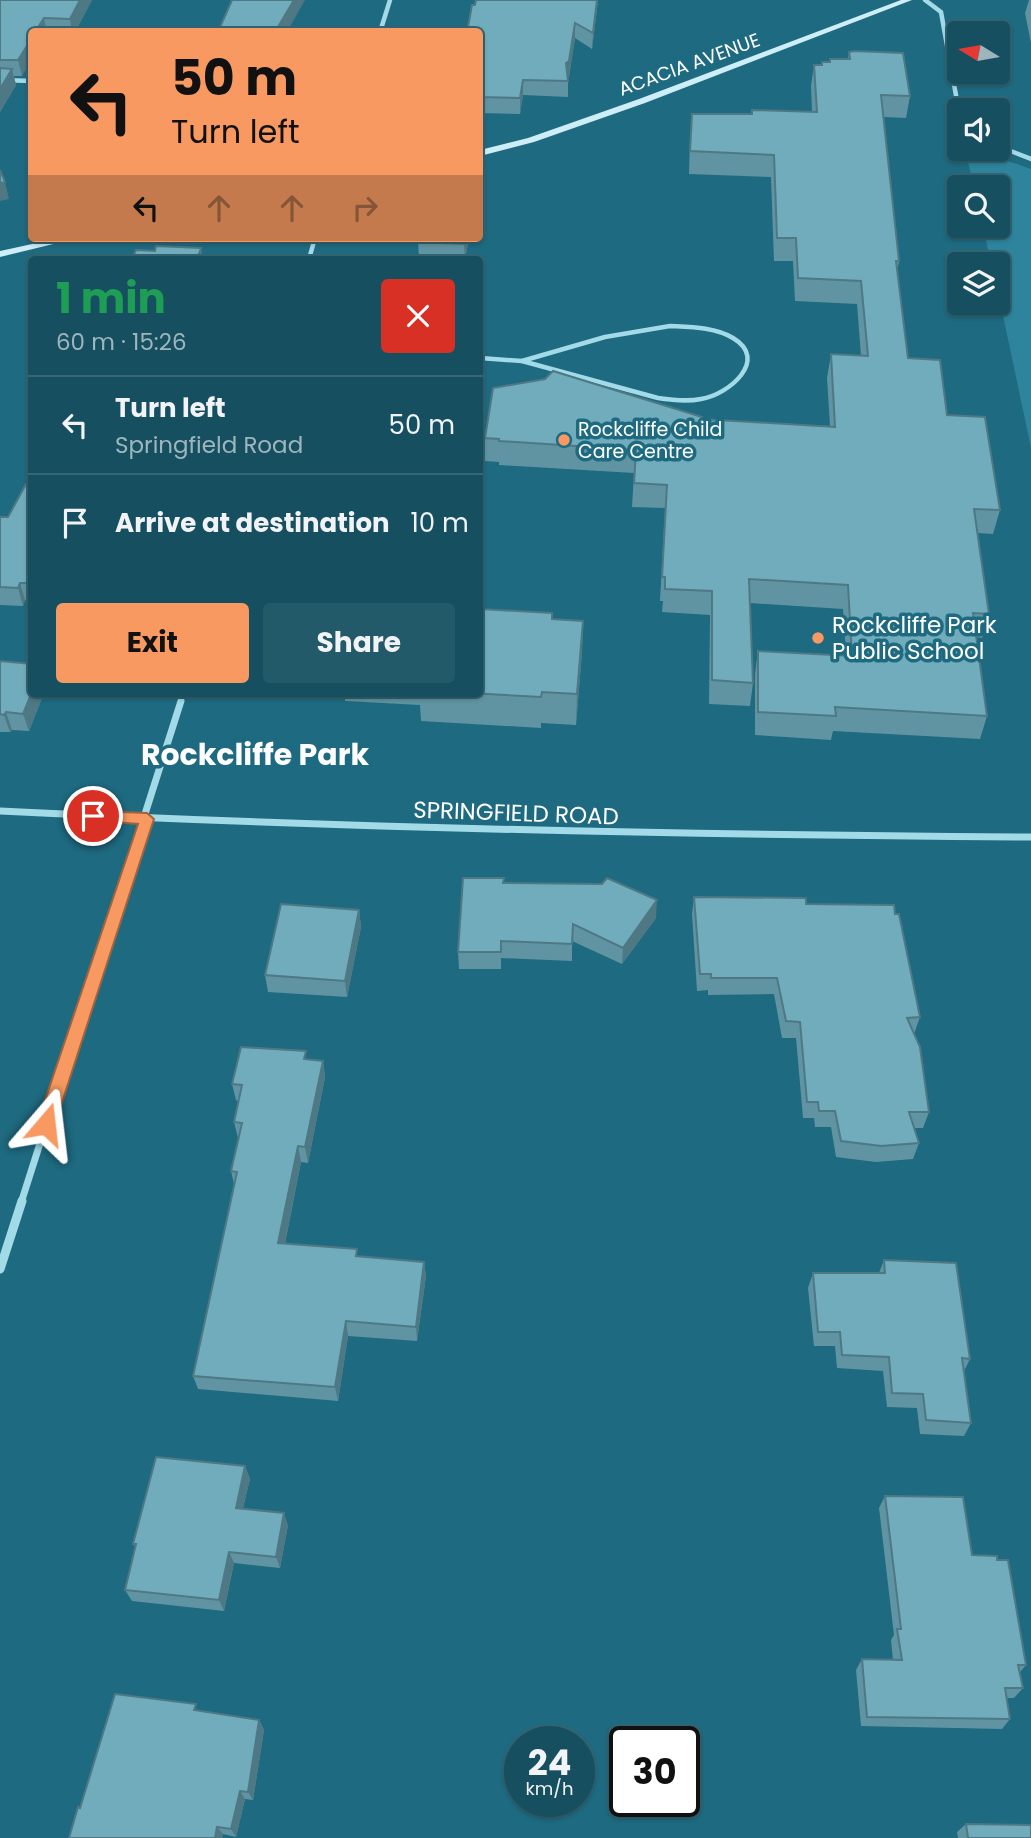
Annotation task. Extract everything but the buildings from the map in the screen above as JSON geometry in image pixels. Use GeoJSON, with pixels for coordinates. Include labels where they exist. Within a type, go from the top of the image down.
{"type":"FeatureCollection","features":[{"type":"Feature","properties":{"kind":"street"},"geometry":{"type":"LineString","coordinates":[[381,28],[390,0]]}},
{"type":"Feature","properties":{"kind":"street","name":"ACACIA AVENUE"},"geometry":{"type":"LineString","coordinates":[[483,152],[531,139],[642,101],[908,0]]}},
{"type":"Feature","properties":{"kind":"street"},"geometry":{"type":"LineString","coordinates":[[925,0],[941,12],[957,98]]}},
{"type":"Feature","properties":{"kind":"street"},"geometry":{"type":"LineString","coordinates":[[0,80],[28,81]]}},
{"type":"Feature","properties":{"kind":"street"},"geometry":{"type":"LineString","coordinates":[[1010,151],[1031,159]]}},
{"type":"Feature","properties":{"kind":"street"},"geometry":{"type":"LineString","coordinates":[[0,254],[55,242]]}},
{"type":"Feature","properties":{"kind":"street"},"geometry":{"type":"LineString","coordinates":[[0,1269],[90,986],[147,819],[182,697]]}},
{"type":"Feature","properties":{"kind":"street","name":"SPRINGFIELD ROAD"},"geometry":{"type":"LineString","coordinates":[[0,811],[147,819],[630,834],[1031,837]]}},
{"type":"Feature","properties":{"kind":"lane"},"geometry":{"type":"LineString","coordinates":[[483,358],[522,361],[657,397],[679,400],[706,398],[731,387],[745,371],[747,354],[743,347],[724,334],[676,326],[645,329],[522,361]]}},
{"type":"Feature","properties":{"kind":"shaded area"},"geometry":{"type":"Polygon","coordinates":[[[968,161],[1008,161],[1031,169],[1031,448],[1003,315],[1010,315],[1010,252],[988,252],[986,238],[1010,238],[1010,175],[971,175],[968,161]]]}},
{"type":"Feature","properties":{"kind":"place","name":"Rockcliffe Child Care Centre"},"geometry":{"type":"Point","coordinates":[564,440]}},
{"type":"Feature","properties":{"kind":"place","name":"Rockcliffe Park Public School"},"geometry":{"type":"Point","coordinates":[818,638]}},
{"type":"Feature","properties":{"kind":"district","name":"Rockcliffe Park"},"geometry":{"type":"Point","coordinates":[255,755]}},
{"type":"Feature","properties":{"kind":"route"},"geometry":{"type":"LineString","coordinates":[[46,1124],[147,819],[93,816]]}}]}
